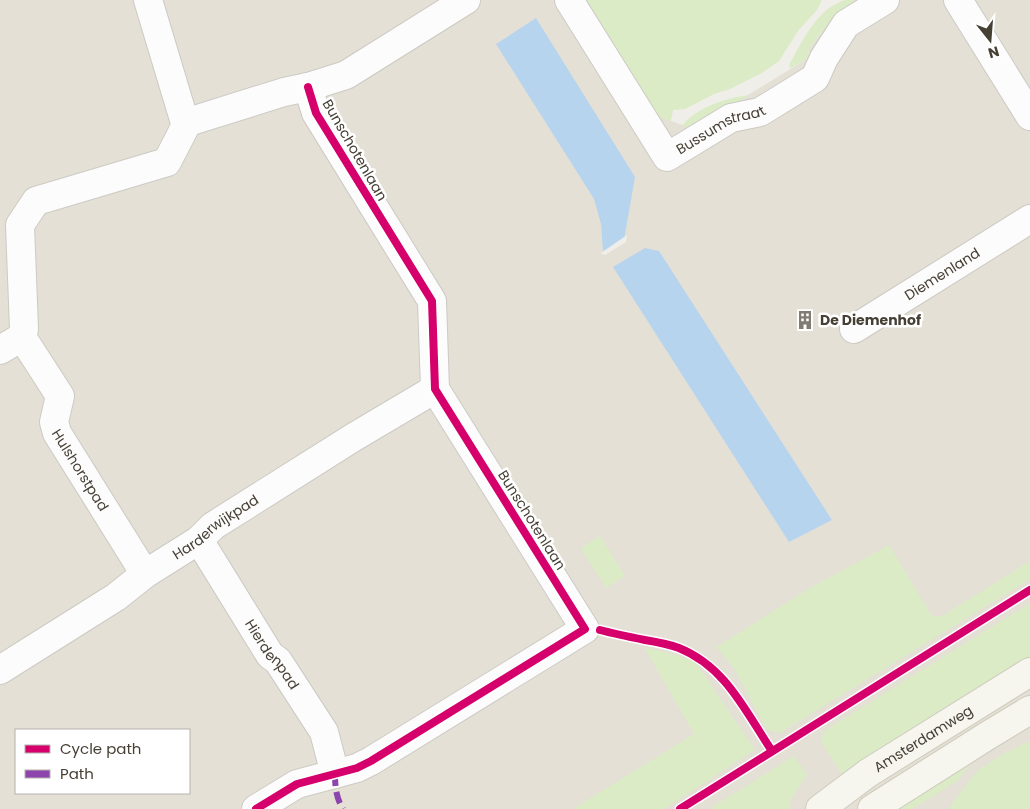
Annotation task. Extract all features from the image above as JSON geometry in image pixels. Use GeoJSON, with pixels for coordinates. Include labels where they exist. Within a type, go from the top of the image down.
{"type":"FeatureCollection","features":[{"type":"Feature","properties":{"kind":"main road","name":"Amsterdamweg"},"geometry":{"type":"LineString","coordinates":[[820,809],[868,773],[1030,672]]}},
{"type":"Feature","properties":{"kind":"main road"},"geometry":{"type":"LineString","coordinates":[[872,809],[1030,710]]}},
{"type":"Feature","properties":{"kind":"street"},"geometry":{"type":"LineString","coordinates":[[11,343],[24,329],[20,224],[36,201],[167,162],[185,127],[148,0]]}},
{"type":"Feature","properties":{"kind":"street","name":"Bunschotenlaan"},"geometry":{"type":"LineString","coordinates":[[185,123],[346,75],[466,0]]}},
{"type":"Feature","properties":{"kind":"street","name":"Bussumstraat"},"geometry":{"type":"LineString","coordinates":[[569,0],[667,157],[731,118],[760,112],[815,78],[824,58],[846,24],[885,0]]}},
{"type":"Feature","properties":{"kind":"street"},"geometry":{"type":"LineString","coordinates":[[958,0],[1030,116]]}},
{"type":"Feature","properties":{"kind":"street","name":"Bunschotenlaan"},"geometry":{"type":"LineString","coordinates":[[256,809],[297,784],[357,768],[371,761],[593,630],[435,389],[432,301],[316,112],[308,87]]}},
{"type":"Feature","properties":{"kind":"street","name":"Diemenland"},"geometry":{"type":"LineString","coordinates":[[854,329],[1030,219]]}},
{"type":"Feature","properties":{"kind":"street","name":"Hulshorstpad"},"geometry":{"type":"LineString","coordinates":[[11,343],[60,396],[54,422],[57,432],[145,574]]}},
{"type":"Feature","properties":{"kind":"street","name":"Harderwijkpad"},"geometry":{"type":"LineString","coordinates":[[0,670],[116,597],[145,574],[199,540],[213,526],[354,437],[435,389]]}},
{"type":"Feature","properties":{"kind":"street","name":"Hierdenpad"},"geometry":{"type":"LineString","coordinates":[[199,540],[270,655],[278,661],[324,732],[335,774]]}},
{"type":"Feature","properties":{"kind":"shaded area"},"geometry":{"type":"Polygon","coordinates":[[[0,0],[583,0],[655,115],[693,129],[808,58],[809,49],[833,17],[855,3],[853,0],[1030,0],[1030,809],[0,809],[0,0]]]}},
{"type":"Feature","properties":{"kind":"green space"},"geometry":{"type":"Polygon","coordinates":[[[583,0],[822,0],[817,10],[798,31],[779,61],[762,73],[730,89],[714,94],[685,109],[673,110],[671,121],[655,116],[583,0]]]}},
{"type":"Feature","properties":{"kind":"green space"},"geometry":{"type":"Polygon","coordinates":[[[845,0],[853,0],[855,3],[833,17],[809,49],[808,58],[791,68],[789,65],[805,36],[818,18],[835,4],[845,0]]]}},
{"type":"Feature","properties":{"kind":"green space"},"geometry":{"type":"Polygon","coordinates":[[[749,95],[693,129],[682,126],[688,119],[712,104],[749,95]]]}},
{"type":"Feature","properties":{"kind":"green space"},"geometry":{"type":"Polygon","coordinates":[[[600,536],[625,576],[606,588],[581,548],[600,536]]]}},
{"type":"Feature","properties":{"kind":"green space"},"geometry":{"type":"Polygon","coordinates":[[[889,545],[932,616],[942,616],[1030,561],[1030,579],[780,733],[767,730],[735,670],[718,649],[715,648],[810,588],[889,545]]]}},
{"type":"Feature","properties":{"kind":"green space"},"geometry":{"type":"Polygon","coordinates":[[[1030,603],[1030,659],[843,776],[821,742],[824,731],[1030,603]]]}},
{"type":"Feature","properties":{"kind":"green space"},"geometry":{"type":"Polygon","coordinates":[[[644,647],[694,660],[755,750],[664,809],[573,809],[694,734],[644,647]]]}},
{"type":"Feature","properties":{"kind":"green space"},"geometry":{"type":"Polygon","coordinates":[[[1030,741],[1030,809],[948,809],[978,770],[1005,753],[1030,741]]]}},
{"type":"Feature","properties":{"kind":"green space"},"geometry":{"type":"Polygon","coordinates":[[[794,756],[807,775],[791,799],[789,809],[709,809],[794,756]]]}},
{"type":"Feature","properties":{"kind":"green space"},"geometry":{"type":"Polygon","coordinates":[[[971,760],[957,781],[912,809],[892,809],[971,760]]]}},
{"type":"Feature","properties":{"kind":"water"},"geometry":{"type":"Polygon","coordinates":[[[536,18],[635,177],[624,240],[603,252],[601,224],[594,199],[496,44],[536,18]]]}},
{"type":"Feature","properties":{"kind":"water"},"geometry":{"type":"Polygon","coordinates":[[[645,248],[659,251],[832,520],[789,542],[613,267],[645,248]]]}},
{"type":"Feature","properties":{"kind":"pier"},"geometry":{"type":"Polygon","coordinates":[[[627,235],[626,242],[605,255],[601,253],[627,235]]]}},
{"type":"Feature","properties":{"kind":"marked path"},"geometry":{"type":"LineString","coordinates":[[335,774],[336,792],[343,809]]}},
{"type":"Feature","properties":{"kind":"cycle path"},"geometry":{"type":"LineString","coordinates":[[256,809],[297,784],[357,768],[371,761],[585,629],[435,389],[432,301],[316,113],[308,87]]}},
{"type":"Feature","properties":{"kind":"cycle path"},"geometry":{"type":"LineString","coordinates":[[680,809],[1030,590]]}},
{"type":"Feature","properties":{"kind":"cycle path"},"geometry":{"type":"LineString","coordinates":[[600,630],[671,645],[695,656],[710,666],[733,692],[772,751]]}},
{"type":"Feature","properties":{"kind":"place","name":"De Diemenhof"},"geometry":{"type":"Point","coordinates":[805,320]}}]}
